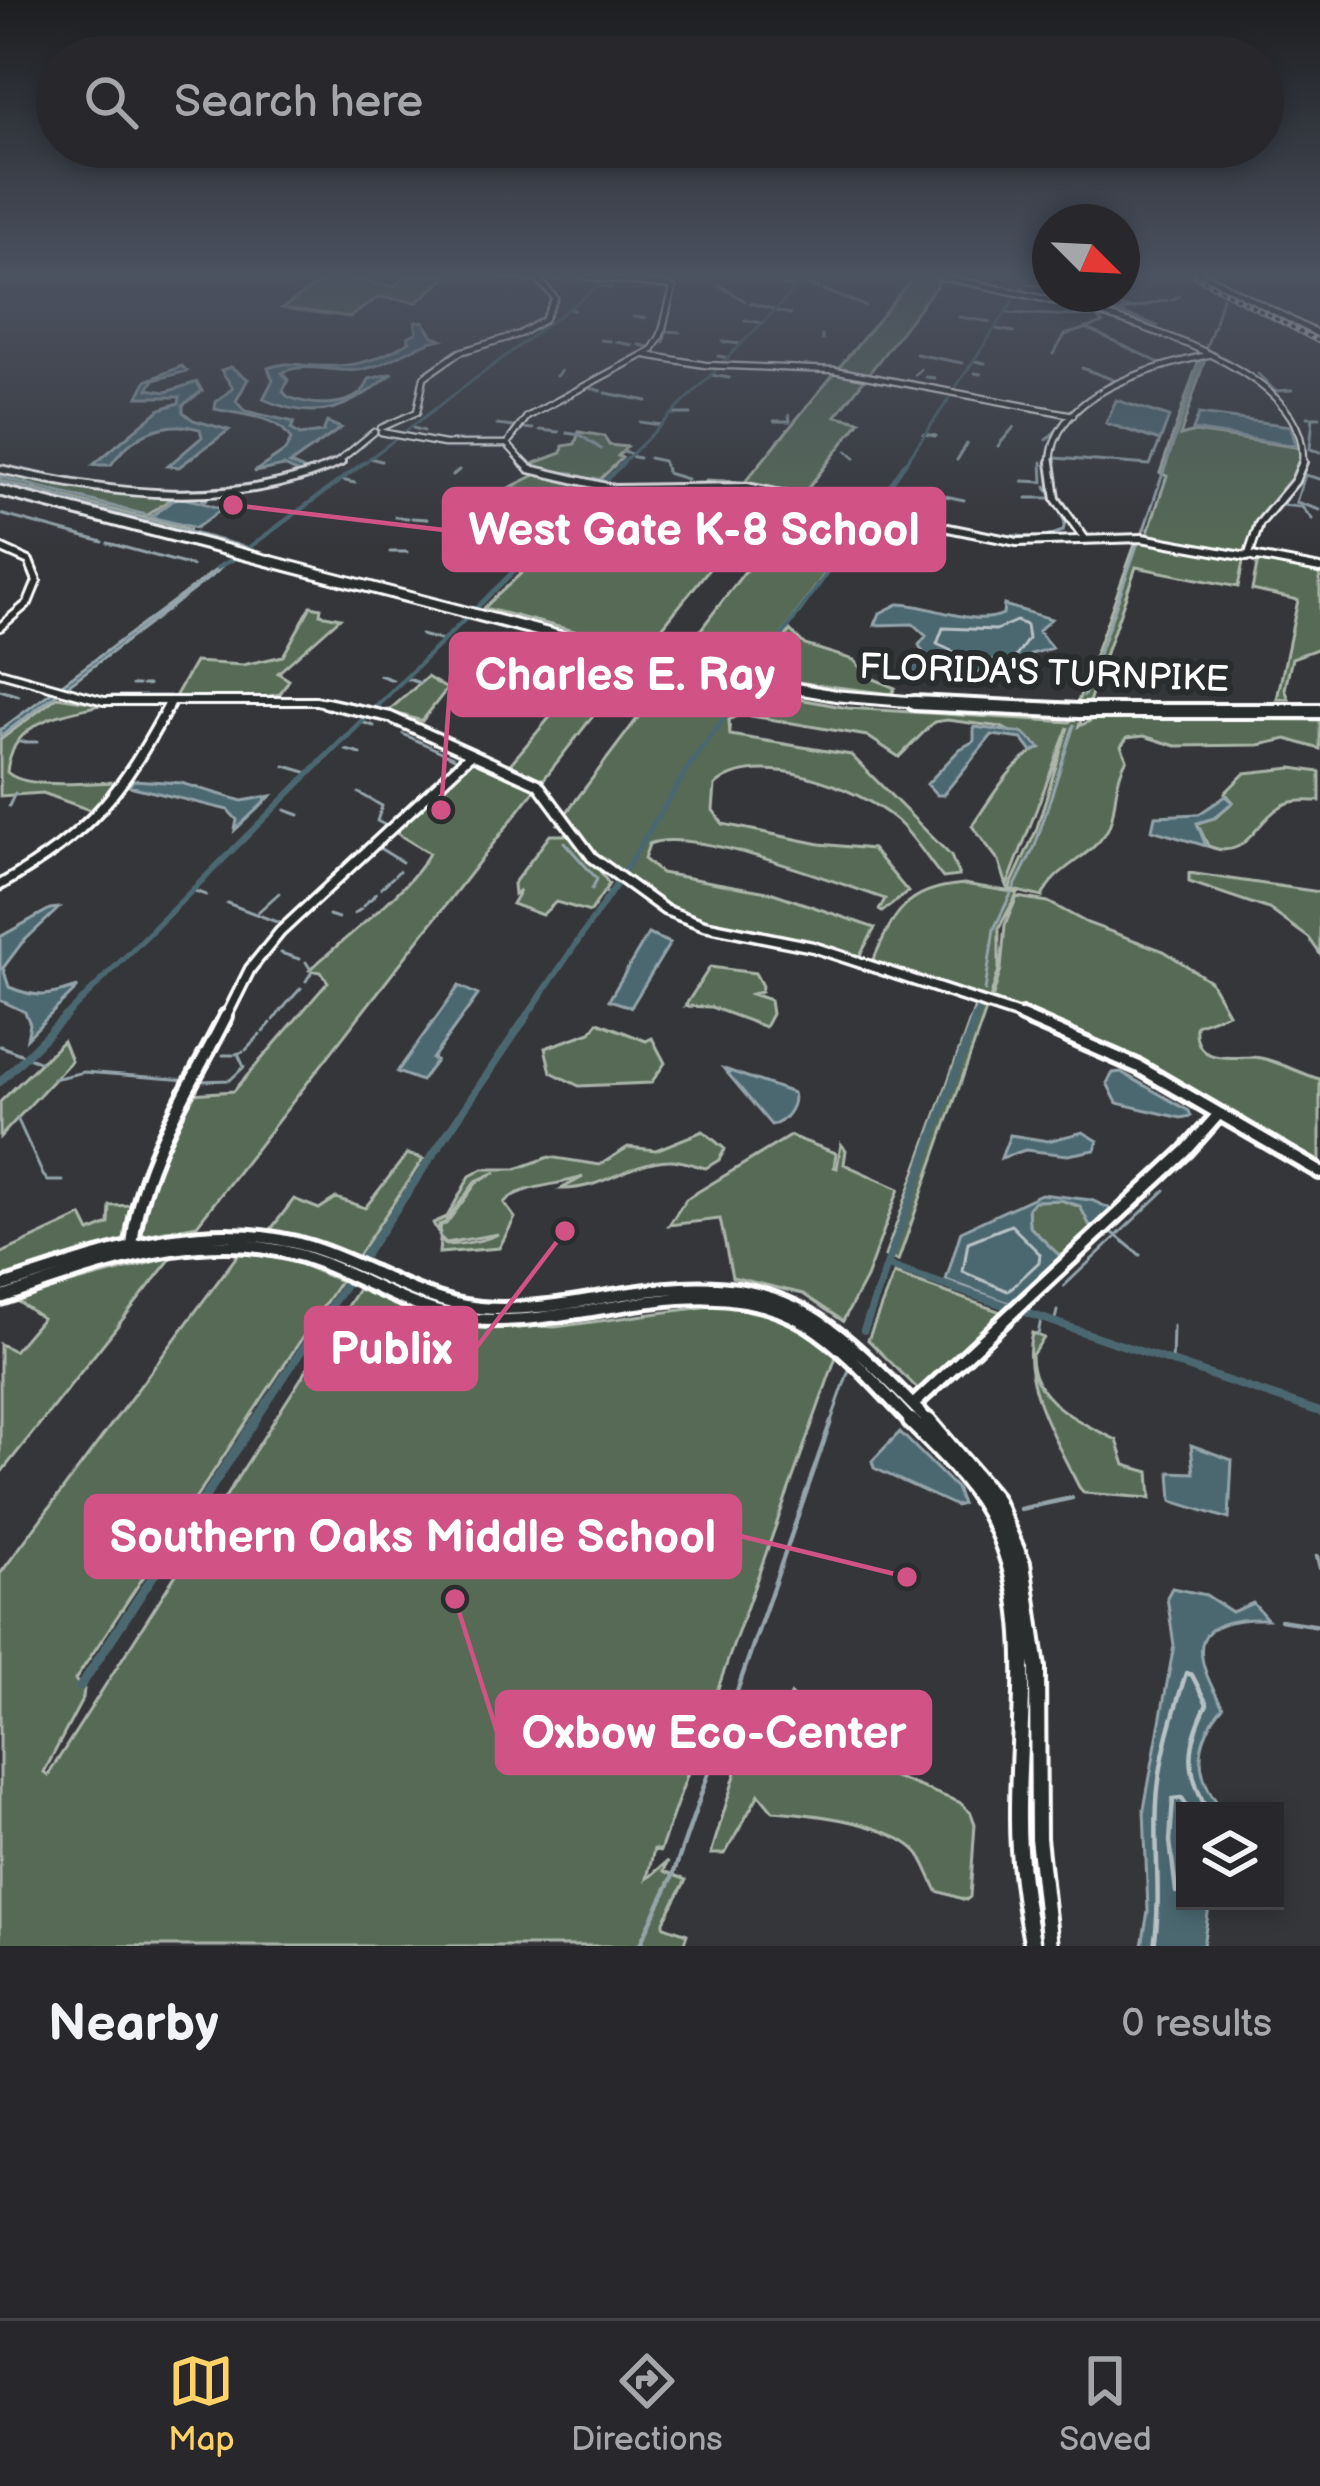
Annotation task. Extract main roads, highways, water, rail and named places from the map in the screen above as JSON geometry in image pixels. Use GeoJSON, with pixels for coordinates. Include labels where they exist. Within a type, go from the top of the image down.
{"type":"FeatureCollection","features":[{"type":"Feature","properties":{"kind":"highway","name":"FLORIDA'S TURNPIKE"},"geometry":{"type":"LineString","coordinates":[[0,490],[711,675],[884,703],[1022,711],[1320,710]]}},
{"type":"Feature","properties":{"kind":"water"},"geometry":{"type":"Polygon","coordinates":[[[183,367],[187,371],[154,380],[148,389],[166,392],[197,382],[202,391],[183,405],[183,412],[193,420],[229,430],[179,467],[168,466],[202,437],[200,429],[174,426],[150,432],[129,445],[111,465],[93,465],[160,409],[179,403],[180,397],[138,397],[146,381],[183,367]]]}},
{"type":"Feature","properties":{"kind":"water"},"geometry":{"type":"Polygon","coordinates":[[[231,367],[248,379],[236,401],[245,411],[294,422],[291,429],[300,435],[323,432],[327,422],[341,428],[290,464],[311,473],[305,476],[284,466],[254,472],[285,451],[291,440],[269,421],[215,409],[216,402],[233,388],[221,370],[231,367]]]}},
{"type":"Feature","properties":{"kind":"water"},"geometry":{"type":"Polygon","coordinates":[[[370,367],[299,368],[282,373],[288,380],[283,391],[287,396],[321,404],[346,401],[364,389],[369,379],[393,373],[348,403],[317,411],[263,399],[273,380],[268,368],[370,367]]]}},
{"type":"Feature","properties":{"kind":"water"},"geometry":{"type":"Polygon","coordinates":[[[1116,400],[1169,417],[1160,441],[1106,423],[1116,400]]]}},
{"type":"Feature","properties":{"kind":"water"},"geometry":{"type":"Polygon","coordinates":[[[1199,414],[1291,426],[1296,446],[1193,430],[1199,414]]]}},
{"type":"Feature","properties":{"kind":"water"},"geometry":{"type":"Polygon","coordinates":[[[211,495],[203,503],[222,509],[196,528],[150,517],[178,497],[200,502],[211,495]]]}},
{"type":"Feature","properties":{"kind":"water"},"geometry":{"type":"Polygon","coordinates":[[[224,564],[217,572],[0,737],[0,730],[224,564]]]}},
{"type":"Feature","properties":{"kind":"water"},"geometry":{"type":"Polygon","coordinates":[[[898,604],[979,618],[1003,614],[1004,605],[1051,619],[1038,631],[1052,648],[1031,654],[1029,661],[1039,670],[1035,672],[971,673],[954,663],[935,661],[922,674],[903,674],[903,668],[927,660],[919,645],[926,636],[913,624],[875,625],[880,613],[898,604]]]}},
{"type":"Feature","properties":{"kind":"water"},"geometry":{"type":"Polygon","coordinates":[[[974,727],[1023,733],[1040,748],[1032,752],[1022,739],[992,735],[943,795],[937,795],[927,784],[974,741],[974,727]]]}},
{"type":"Feature","properties":{"kind":"water"},"geometry":{"type":"Polygon","coordinates":[[[133,780],[181,783],[242,801],[271,796],[235,830],[237,820],[228,810],[129,786],[133,780]]]}},
{"type":"Feature","properties":{"kind":"water"},"geometry":{"type":"Polygon","coordinates":[[[1226,796],[1233,802],[1214,818],[1197,823],[1206,846],[1152,830],[1155,816],[1199,814],[1226,796]]]}},
{"type":"Feature","properties":{"kind":"water"},"geometry":{"type":"Polygon","coordinates":[[[59,908],[3,968],[9,987],[28,993],[51,994],[78,987],[27,1038],[30,1024],[25,1012],[0,1000],[0,937],[59,908]]]}},
{"type":"Feature","properties":{"kind":"water"},"geometry":{"type":"Polygon","coordinates":[[[648,934],[670,943],[631,1007],[609,1000],[648,934]]]}},
{"type":"Feature","properties":{"kind":"water"},"geometry":{"type":"Polygon","coordinates":[[[459,986],[478,995],[432,1059],[436,1061],[421,1081],[397,1072],[459,986]]]}},
{"type":"Feature","properties":{"kind":"water"},"geometry":{"type":"Polygon","coordinates":[[[724,1069],[793,1093],[788,1113],[771,1125],[724,1069]]]}},
{"type":"Feature","properties":{"kind":"water"},"geometry":{"type":"Polygon","coordinates":[[[1121,1072],[1191,1116],[1181,1118],[1117,1103],[1107,1083],[1113,1073],[1121,1072]]]}},
{"type":"Feature","properties":{"kind":"water"},"geometry":{"type":"Polygon","coordinates":[[[1083,1132],[1098,1141],[1095,1150],[1068,1155],[1025,1150],[1001,1158],[1010,1135],[1048,1141],[1083,1132]]]}},
{"type":"Feature","properties":{"kind":"water"},"geometry":{"type":"Polygon","coordinates":[[[1041,1194],[1091,1200],[1113,1210],[1092,1230],[1080,1206],[1061,1200],[1034,1201],[1028,1208],[1029,1226],[1062,1258],[1012,1304],[946,1280],[961,1231],[1041,1194]]]}},
{"type":"Feature","properties":{"kind":"water"},"geometry":{"type":"Polygon","coordinates":[[[900,1432],[956,1488],[962,1504],[956,1506],[874,1468],[872,1461],[900,1432]]]}},
{"type":"Feature","properties":{"kind":"water"},"geometry":{"type":"Polygon","coordinates":[[[1191,1445],[1232,1460],[1229,1519],[1172,1501],[1170,1472],[1194,1473],[1191,1445]]]}},
{"type":"Feature","properties":{"kind":"water"},"geometry":{"type":"Polygon","coordinates":[[[1172,1588],[1206,1595],[1232,1612],[1253,1603],[1267,1619],[1223,1623],[1203,1640],[1204,1668],[1223,1707],[1207,1733],[1201,1759],[1202,1772],[1217,1802],[1176,1802],[1176,1910],[1209,1910],[1203,1946],[1142,1946],[1148,1911],[1144,1809],[1174,1645],[1167,1597],[1172,1588]]]}},
{"type":"Feature","properties":{"kind":"waterway"},"geometry":{"type":"LineString","coordinates":[[403,433],[491,367]]}},
{"type":"Feature","properties":{"kind":"waterway"},"geometry":{"type":"LineString","coordinates":[[601,485],[719,367]]}},
{"type":"Feature","properties":{"kind":"waterway"},"geometry":{"type":"LineString","coordinates":[[954,390],[969,367]]}},
{"type":"Feature","properties":{"kind":"waterway"},"geometry":{"type":"LineString","coordinates":[[1142,535],[1199,367]]}},
{"type":"Feature","properties":{"kind":"waterway"},"geometry":{"type":"LineString","coordinates":[[1069,412],[1114,380],[1082,368]]}},
{"type":"Feature","properties":{"kind":"waterway"},"geometry":{"type":"LineString","coordinates":[[915,375],[921,369]]}},
{"type":"Feature","properties":{"kind":"waterway"},"geometry":{"type":"LineString","coordinates":[[556,376],[561,371]]}},
{"type":"Feature","properties":{"kind":"waterway"},"geometry":{"type":"LineString","coordinates":[[975,373],[981,374]]}},
{"type":"Feature","properties":{"kind":"waterway"},"geometry":{"type":"LineString","coordinates":[[1258,374],[1275,391],[1292,390]]}},
{"type":"Feature","properties":{"kind":"waterway"},"geometry":{"type":"LineString","coordinates":[[711,375],[729,378]]}},
{"type":"Feature","properties":{"kind":"waterway"},"geometry":{"type":"LineString","coordinates":[[926,377],[935,378]]}},
{"type":"Feature","properties":{"kind":"waterway"},"geometry":{"type":"LineString","coordinates":[[591,388],[601,391]]}},
{"type":"Feature","properties":{"kind":"waterway"},"geometry":{"type":"LineString","coordinates":[[606,393],[647,401]]}},
{"type":"Feature","properties":{"kind":"waterway"},"geometry":{"type":"LineString","coordinates":[[904,465],[953,393]]}},
{"type":"Feature","properties":{"kind":"waterway"},"geometry":{"type":"LineString","coordinates":[[672,414],[691,414]]}},
{"type":"Feature","properties":{"kind":"waterway"},"geometry":{"type":"LineString","coordinates":[[774,421],[790,421],[789,415]]}},
{"type":"Feature","properties":{"kind":"waterway"},"geometry":{"type":"LineString","coordinates":[[1307,417],[1313,417]]}},
{"type":"Feature","properties":{"kind":"waterway"},"geometry":{"type":"LineString","coordinates":[[1313,417],[1320,417]]}},
{"type":"Feature","properties":{"kind":"waterway"},"geometry":{"type":"LineString","coordinates":[[1313,417],[1310,449],[1320,452]]}},
{"type":"Feature","properties":{"kind":"waterway"},"geometry":{"type":"LineString","coordinates":[[640,422],[661,425]]}},
{"type":"Feature","properties":{"kind":"waterway"},"geometry":{"type":"LineString","coordinates":[[497,425],[513,427]]}},
{"type":"Feature","properties":{"kind":"waterway"},"geometry":{"type":"LineString","coordinates":[[1046,440],[1062,425]]}},
{"type":"Feature","properties":{"kind":"waterway"},"geometry":{"type":"LineString","coordinates":[[998,446],[1014,427]]}},
{"type":"Feature","properties":{"kind":"waterway"},"geometry":{"type":"LineString","coordinates":[[413,428],[424,431]]}},
{"type":"Feature","properties":{"kind":"waterway"},"geometry":{"type":"LineString","coordinates":[[521,428],[533,429]]}},
{"type":"Feature","properties":{"kind":"waterway"},"geometry":{"type":"LineString","coordinates":[[540,430],[559,432]]}},
{"type":"Feature","properties":{"kind":"waterway"},"geometry":{"type":"LineString","coordinates":[[567,433],[580,435],[601,449]]}},
{"type":"Feature","properties":{"kind":"waterway"},"geometry":{"type":"LineString","coordinates":[[923,434],[936,436]]}},
{"type":"Feature","properties":{"kind":"waterway"},"geometry":{"type":"LineString","coordinates":[[364,463],[398,437]]}},
{"type":"Feature","properties":{"kind":"waterway"},"geometry":{"type":"LineString","coordinates":[[1055,458],[1150,465],[1160,441]]}},
{"type":"Feature","properties":{"kind":"waterway"},"geometry":{"type":"LineString","coordinates":[[957,460],[967,444]]}},
{"type":"Feature","properties":{"kind":"waterway"},"geometry":{"type":"LineString","coordinates":[[847,451],[855,458]]}},
{"type":"Feature","properties":{"kind":"waterway"},"geometry":{"type":"LineString","coordinates":[[622,452],[632,454]]}},
{"type":"Feature","properties":{"kind":"waterway"},"geometry":{"type":"LineString","coordinates":[[630,456],[639,458]]}},
{"type":"Feature","properties":{"kind":"waterway"},"geometry":{"type":"LineString","coordinates":[[370,458],[381,461]]}},
{"type":"Feature","properties":{"kind":"waterway"},"geometry":{"type":"LineString","coordinates":[[649,458],[663,461],[667,473],[687,479]]}},
{"type":"Feature","properties":{"kind":"waterway"},"geometry":{"type":"LineString","coordinates":[[872,511],[906,462]]}},
{"type":"Feature","properties":{"kind":"waterway"},"geometry":{"type":"LineString","coordinates":[[1023,481],[1043,482],[1042,462]]}},
{"type":"Feature","properties":{"kind":"waterway"},"geometry":{"type":"LineString","coordinates":[[247,549],[364,463]]}},
{"type":"Feature","properties":{"kind":"waterway"},"geometry":{"type":"LineString","coordinates":[[453,475],[459,470]]}},
{"type":"Feature","properties":{"kind":"waterway"},"geometry":{"type":"LineString","coordinates":[[541,471],[574,473]]}},
{"type":"Feature","properties":{"kind":"waterway"},"geometry":{"type":"LineString","coordinates":[[1320,479],[1305,475],[1296,502],[1320,510]]}},
{"type":"Feature","properties":{"kind":"waterway"},"geometry":{"type":"LineString","coordinates":[[0,477],[146,515]]}},
{"type":"Feature","properties":{"kind":"waterway"},"geometry":{"type":"LineString","coordinates":[[594,478],[606,481]]}},
{"type":"Feature","properties":{"kind":"waterway"},"geometry":{"type":"LineString","coordinates":[[341,480],[355,483]]}},
{"type":"Feature","properties":{"kind":"waterway"},"geometry":{"type":"LineString","coordinates":[[0,482],[249,548]]}},
{"type":"Feature","properties":{"kind":"waterway"},"geometry":{"type":"LineString","coordinates":[[889,485],[910,489]]}},
{"type":"Feature","properties":{"kind":"waterway"},"geometry":{"type":"LineString","coordinates":[[1005,535],[1043,538],[1063,531],[1065,522],[1046,486]]}},
{"type":"Feature","properties":{"kind":"waterway"},"geometry":{"type":"LineString","coordinates":[[511,487],[585,502]]}},
{"type":"Feature","properties":{"kind":"waterway"},"geometry":{"type":"LineString","coordinates":[[377,706],[597,489]]}},
{"type":"Feature","properties":{"kind":"waterway"},"geometry":{"type":"LineString","coordinates":[[917,490],[964,500]]}},
{"type":"Feature","properties":{"kind":"waterway"},"geometry":{"type":"LineString","coordinates":[[1027,498],[1049,498]]}},
{"type":"Feature","properties":{"kind":"waterway"},"geometry":{"type":"LineString","coordinates":[[877,503],[890,506]]}},
{"type":"Feature","properties":{"kind":"waterway"},"geometry":{"type":"LineString","coordinates":[[1280,505],[1302,507],[1312,519]]}},
{"type":"Feature","properties":{"kind":"waterway"},"geometry":{"type":"LineString","coordinates":[[0,514],[103,542]]}},
{"type":"Feature","properties":{"kind":"waterway"},"geometry":{"type":"LineString","coordinates":[[752,677],[869,515]]}},
{"type":"Feature","properties":{"kind":"waterway"},"geometry":{"type":"LineString","coordinates":[[395,517],[408,518]]}},
{"type":"Feature","properties":{"kind":"waterway"},"geometry":{"type":"LineString","coordinates":[[412,518],[427,519]]}},
{"type":"Feature","properties":{"kind":"waterway"},"geometry":{"type":"LineString","coordinates":[[539,521],[561,526]]}},
{"type":"Feature","properties":{"kind":"waterway"},"geometry":{"type":"LineString","coordinates":[[551,536],[560,538]]}},
{"type":"Feature","properties":{"kind":"waterway"},"geometry":{"type":"LineString","coordinates":[[1084,696],[1139,540]]}},
{"type":"Feature","properties":{"kind":"waterway"},"geometry":{"type":"LineString","coordinates":[[108,543],[192,566]]}},
{"type":"Feature","properties":{"kind":"waterway"},"geometry":{"type":"LineString","coordinates":[[390,552],[407,552]]}},
{"type":"Feature","properties":{"kind":"waterway"},"geometry":{"type":"LineString","coordinates":[[217,568],[239,556]]}},
{"type":"Feature","properties":{"kind":"waterway"},"geometry":{"type":"LineString","coordinates":[[509,562],[520,565]]}},
{"type":"Feature","properties":{"kind":"waterway"},"geometry":{"type":"LineString","coordinates":[[421,635],[443,641]]}},
{"type":"Feature","properties":{"kind":"waterway"},"geometry":{"type":"LineString","coordinates":[[540,638],[633,660]]}},
{"type":"Feature","properties":{"kind":"waterway"},"geometry":{"type":"LineString","coordinates":[[379,675],[393,680]]}},
{"type":"Feature","properties":{"kind":"waterway"},"geometry":{"type":"LineString","coordinates":[[701,676],[734,683]]}},
{"type":"Feature","properties":{"kind":"waterway"},"geometry":{"type":"LineString","coordinates":[[405,678],[420,683]]}},
{"type":"Feature","properties":{"kind":"waterway"},"geometry":{"type":"LineString","coordinates":[[132,685],[138,685]]}},
{"type":"Feature","properties":{"kind":"waterway"},"geometry":{"type":"LineString","coordinates":[[142,685],[148,685]]}},
{"type":"Feature","properties":{"kind":"waterway"},"geometry":{"type":"LineString","coordinates":[[735,703],[747,685]]}},
{"type":"Feature","properties":{"kind":"waterway"},"geometry":{"type":"LineString","coordinates":[[0,690],[19,696]]}},
{"type":"Feature","properties":{"kind":"waterway"},"geometry":{"type":"LineString","coordinates":[[109,696],[170,696]]}},
{"type":"Feature","properties":{"kind":"waterway"},"geometry":{"type":"LineString","coordinates":[[377,706],[380,703]]}},
{"type":"Feature","properties":{"kind":"waterway"},"geometry":{"type":"LineString","coordinates":[[623,874],[690,765],[735,703]]}},
{"type":"Feature","properties":{"kind":"waterway"},"geometry":{"type":"LineString","coordinates":[[301,704],[322,705]]}},
{"type":"Feature","properties":{"kind":"waterway"},"geometry":{"type":"LineString","coordinates":[[102,705],[163,705]]}},
{"type":"Feature","properties":{"kind":"waterway"},"geometry":{"type":"LineString","coordinates":[[63,1019],[369,714]]}},
{"type":"Feature","properties":{"kind":"waterway"},"geometry":{"type":"LineString","coordinates":[[361,722],[374,726]]}},
{"type":"Feature","properties":{"kind":"waterway"},"geometry":{"type":"LineString","coordinates":[[1014,888],[1035,846],[1074,725]]}},
{"type":"Feature","properties":{"kind":"waterway"},"geometry":{"type":"LineString","coordinates":[[403,734],[459,760]]}},
{"type":"Feature","properties":{"kind":"waterway"},"geometry":{"type":"LineString","coordinates":[[19,742],[37,742]]}},
{"type":"Feature","properties":{"kind":"waterway"},"geometry":{"type":"LineString","coordinates":[[346,750],[361,754]]}},
{"type":"Feature","properties":{"kind":"waterway"},"geometry":{"type":"LineString","coordinates":[[285,766],[309,773]]}},
{"type":"Feature","properties":{"kind":"waterway"},"geometry":{"type":"LineString","coordinates":[[9,806],[15,793]]}},
{"type":"Feature","properties":{"kind":"waterway"},"geometry":{"type":"LineString","coordinates":[[359,793],[382,806],[377,821],[389,827]]}},
{"type":"Feature","properties":{"kind":"waterway"},"geometry":{"type":"LineString","coordinates":[[285,810],[299,815]]}},
{"type":"Feature","properties":{"kind":"waterway"},"geometry":{"type":"LineString","coordinates":[[564,842],[597,879],[592,889]]}},
{"type":"Feature","properties":{"kind":"waterway"},"geometry":{"type":"LineString","coordinates":[[381,849],[402,862]]}},
{"type":"Feature","properties":{"kind":"waterway"},"geometry":{"type":"LineString","coordinates":[[395,875],[399,871]]}},
{"type":"Feature","properties":{"kind":"waterway"},"geometry":{"type":"LineString","coordinates":[[381,888],[393,877]]}},
{"type":"Feature","properties":{"kind":"waterway"},"geometry":{"type":"LineString","coordinates":[[525,1019],[616,885]]}},
{"type":"Feature","properties":{"kind":"waterway"},"geometry":{"type":"LineString","coordinates":[[192,890],[206,895]]}},
{"type":"Feature","properties":{"kind":"waterway"},"geometry":{"type":"LineString","coordinates":[[604,892],[610,894]]}},
{"type":"Feature","properties":{"kind":"waterway"},"geometry":{"type":"LineString","coordinates":[[258,912],[279,893]]}},
{"type":"Feature","properties":{"kind":"waterway"},"geometry":{"type":"LineString","coordinates":[[371,899],[376,893]]}},
{"type":"Feature","properties":{"kind":"waterway"},"geometry":{"type":"LineString","coordinates":[[985,991],[994,929],[1011,894]]}},
{"type":"Feature","properties":{"kind":"waterway"},"geometry":{"type":"LineString","coordinates":[[363,906],[369,900]]}},
{"type":"Feature","properties":{"kind":"waterway"},"geometry":{"type":"LineString","coordinates":[[227,903],[282,924]]}},
{"type":"Feature","properties":{"kind":"waterway"},"geometry":{"type":"LineString","coordinates":[[354,914],[361,909]]}},
{"type":"Feature","properties":{"kind":"waterway"},"geometry":{"type":"LineString","coordinates":[[329,915],[338,918]]}},
{"type":"Feature","properties":{"kind":"waterway"},"geometry":{"type":"LineString","coordinates":[[281,953],[299,959]]}},
{"type":"Feature","properties":{"kind":"waterway"},"geometry":{"type":"LineString","coordinates":[[306,962],[311,970]]}},
{"type":"Feature","properties":{"kind":"waterway"},"geometry":{"type":"LineString","coordinates":[[306,981],[311,973]]}},
{"type":"Feature","properties":{"kind":"waterway"},"geometry":{"type":"LineString","coordinates":[[292,998],[301,988]]}},
{"type":"Feature","properties":{"kind":"waterway"},"geometry":{"type":"LineString","coordinates":[[281,1011],[290,1000]]}},
{"type":"Feature","properties":{"kind":"waterway"},"geometry":{"type":"LineString","coordinates":[[975,1019],[979,1008]]}},
{"type":"Feature","properties":{"kind":"waterway"},"geometry":{"type":"LineString","coordinates":[[274,1020],[279,1013]]}},
{"type":"Feature","properties":{"kind":"waterway"},"geometry":{"type":"LineString","coordinates":[[63,1019],[66,1016]]}},
{"type":"Feature","properties":{"kind":"waterway"},"geometry":{"type":"LineString","coordinates":[[363,1258],[527,1016]]}},
{"type":"Feature","properties":{"kind":"waterway"},"geometry":{"type":"LineString","coordinates":[[864,1330],[976,1016]]}},
{"type":"Feature","properties":{"kind":"waterway"},"geometry":{"type":"LineString","coordinates":[[0,1082],[63,1019]]}},
{"type":"Feature","properties":{"kind":"waterway"},"geometry":{"type":"LineString","coordinates":[[263,1032],[271,1023]]}},
{"type":"Feature","properties":{"kind":"waterway"},"geometry":{"type":"LineString","coordinates":[[246,1050],[260,1035]]}},
{"type":"Feature","properties":{"kind":"waterway"},"geometry":{"type":"LineString","coordinates":[[0,1046],[41,1062]]}},
{"type":"Feature","properties":{"kind":"waterway"},"geometry":{"type":"LineString","coordinates":[[236,1054],[243,1052]]}},
{"type":"Feature","properties":{"kind":"waterway"},"geometry":{"type":"LineString","coordinates":[[223,1055],[233,1055]]}},
{"type":"Feature","properties":{"kind":"waterway"},"geometry":{"type":"LineString","coordinates":[[199,1081],[230,1080],[244,1067],[239,1056]]}},
{"type":"Feature","properties":{"kind":"waterway"},"geometry":{"type":"LineString","coordinates":[[53,1079],[84,1072],[187,1080]]}},
{"type":"Feature","properties":{"kind":"waterway"},"geometry":{"type":"LineString","coordinates":[[17,1118],[43,1175],[48,1181],[63,1181]]}},
{"type":"Feature","properties":{"kind":"waterway"},"geometry":{"type":"LineString","coordinates":[[1117,1236],[1165,1190]]}},
{"type":"Feature","properties":{"kind":"waterway"},"geometry":{"type":"LineString","coordinates":[[1113,1233],[1117,1236]]}},
{"type":"Feature","properties":{"kind":"waterway"},"geometry":{"type":"LineString","coordinates":[[1064,1286],[1117,1236]]}},
{"type":"Feature","properties":{"kind":"waterway"},"geometry":{"type":"LineString","coordinates":[[1117,1236],[1140,1255]]}},
{"type":"Feature","properties":{"kind":"waterway"},"geometry":{"type":"LineString","coordinates":[[888,1266],[1320,1412]]}},
{"type":"Feature","properties":{"kind":"waterway"},"geometry":{"type":"LineString","coordinates":[[253,1424],[346,1283]]}},
{"type":"Feature","properties":{"kind":"waterway"},"geometry":{"type":"LineString","coordinates":[[1054,1324],[1057,1311]]}},
{"type":"Feature","properties":{"kind":"waterway"},"geometry":{"type":"LineString","coordinates":[[1038,1335],[1041,1319]]}},
{"type":"Feature","properties":{"kind":"waterway"},"geometry":{"type":"LineString","coordinates":[[1172,1363],[1173,1326]]}},
{"type":"Feature","properties":{"kind":"waterway"},"geometry":{"type":"LineString","coordinates":[[830,1424],[849,1370]]}},
{"type":"Feature","properties":{"kind":"waterway"},"geometry":{"type":"LineString","coordinates":[[80,1687],[255,1421]]}},
{"type":"Feature","properties":{"kind":"waterway"},"geometry":{"type":"LineString","coordinates":[[639,1946],[672,1878],[831,1421]]}},
{"type":"Feature","properties":{"kind":"waterway"},"geometry":{"type":"LineString","coordinates":[[1020,1509],[1072,1498]]}},
{"type":"Feature","properties":{"kind":"waterway"},"geometry":{"type":"LineString","coordinates":[[1317,1556],[1320,1568]]}},
{"type":"Feature","properties":{"kind":"waterway"},"geometry":{"type":"LineString","coordinates":[[1280,1620],[1320,1626]]}},
{"type":"Feature","properties":{"kind":"place","name":"West Gate K-8 School"},"geometry":{"type":"Point","coordinates":[233,505]}},
{"type":"Feature","properties":{"kind":"place","name":"Charles E. Ray"},"geometry":{"type":"Point","coordinates":[441,810]}},
{"type":"Feature","properties":{"kind":"place","name":"Publix"},"geometry":{"type":"Point","coordinates":[565,1231]}},
{"type":"Feature","properties":{"kind":"place","name":"Southern Oaks Middle School"},"geometry":{"type":"Point","coordinates":[907,1577]}},
{"type":"Feature","properties":{"kind":"place","name":"Oxbow Eco-Center"},"geometry":{"type":"Point","coordinates":[455,1599]}}]}
